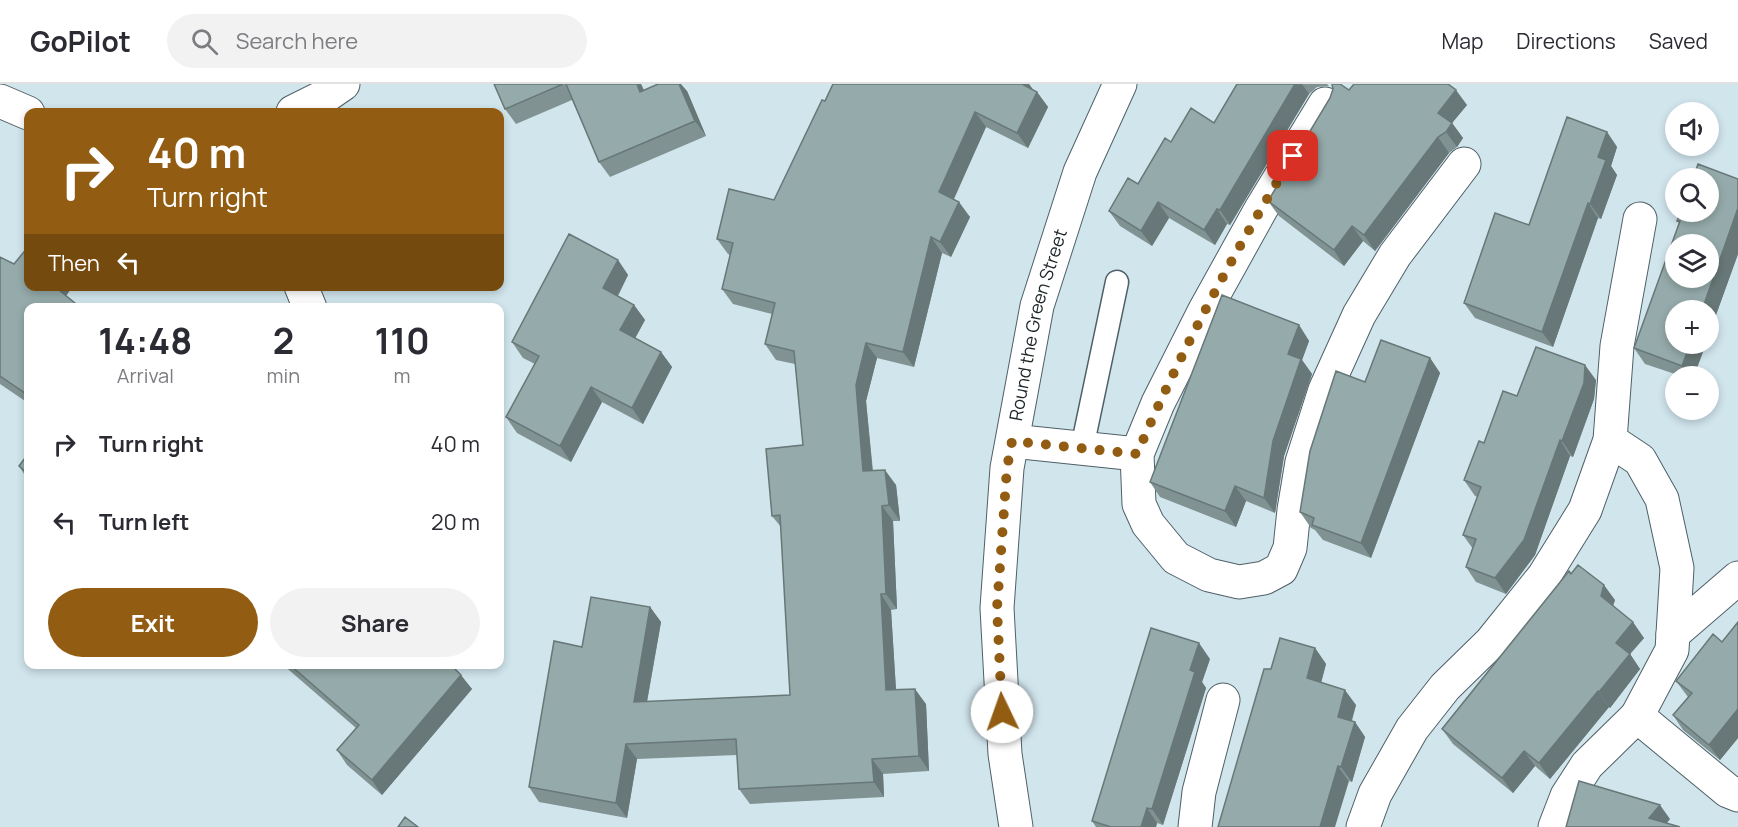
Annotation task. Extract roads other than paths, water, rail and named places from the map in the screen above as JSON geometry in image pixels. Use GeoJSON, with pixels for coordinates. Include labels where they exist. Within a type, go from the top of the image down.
{"type":"FeatureCollection","features":[{"type":"Feature","properties":{"kind":"street"},"geometry":{"type":"LineString","coordinates":[[301,108],[343,84]]}},
{"type":"Feature","properties":{"kind":"street","name":"Round the Green Street"},"geometry":{"type":"LineString","coordinates":[[1016,827],[1005,754],[997,608],[1007,468],[1037,306],[1080,172],[1120,84]]}},
{"type":"Feature","properties":{"kind":"street"},"geometry":{"type":"LineString","coordinates":[[0,101],[24,111]]}},
{"type":"Feature","properties":{"kind":"street"},"geometry":{"type":"LineString","coordinates":[[1325,104],[1261,208],[1205,310],[1158,403],[1137,454],[1139,504],[1148,524],[1176,558],[1209,575],[1239,582],[1264,578],[1281,568],[1290,548],[1302,462],[1325,390],[1359,315],[1395,255],[1464,164]]}},
{"type":"Feature","properties":{"kind":"street"},"geometry":{"type":"LineString","coordinates":[[1363,827],[1375,794],[1412,729],[1445,687],[1491,642],[1545,576],[1585,510],[1610,440],[1617,346],[1640,219]]}},
{"type":"Feature","properties":{"kind":"street"},"geometry":{"type":"LineString","coordinates":[[1556,827],[1567,796],[1587,765],[1637,716],[1672,650],[1677,568],[1662,499],[1640,460],[1610,440]]}},
{"type":"Feature","properties":{"kind":"street"},"geometry":{"type":"LineString","coordinates":[[1012,441],[1137,454]]}},
{"type":"Feature","properties":{"kind":"street"},"geometry":{"type":"LineString","coordinates":[[1673,634],[1738,578]]}},
{"type":"Feature","properties":{"kind":"street"},"geometry":{"type":"LineString","coordinates":[[1195,827],[1199,792],[1223,700]]}},
{"type":"Feature","properties":{"kind":"street"},"geometry":{"type":"LineString","coordinates":[[1637,716],[1728,791],[1738,795]]}},
{"type":"Feature","properties":{"kind":"lane"},"geometry":{"type":"LineString","coordinates":[[1082,448],[1117,282]]}}]}
